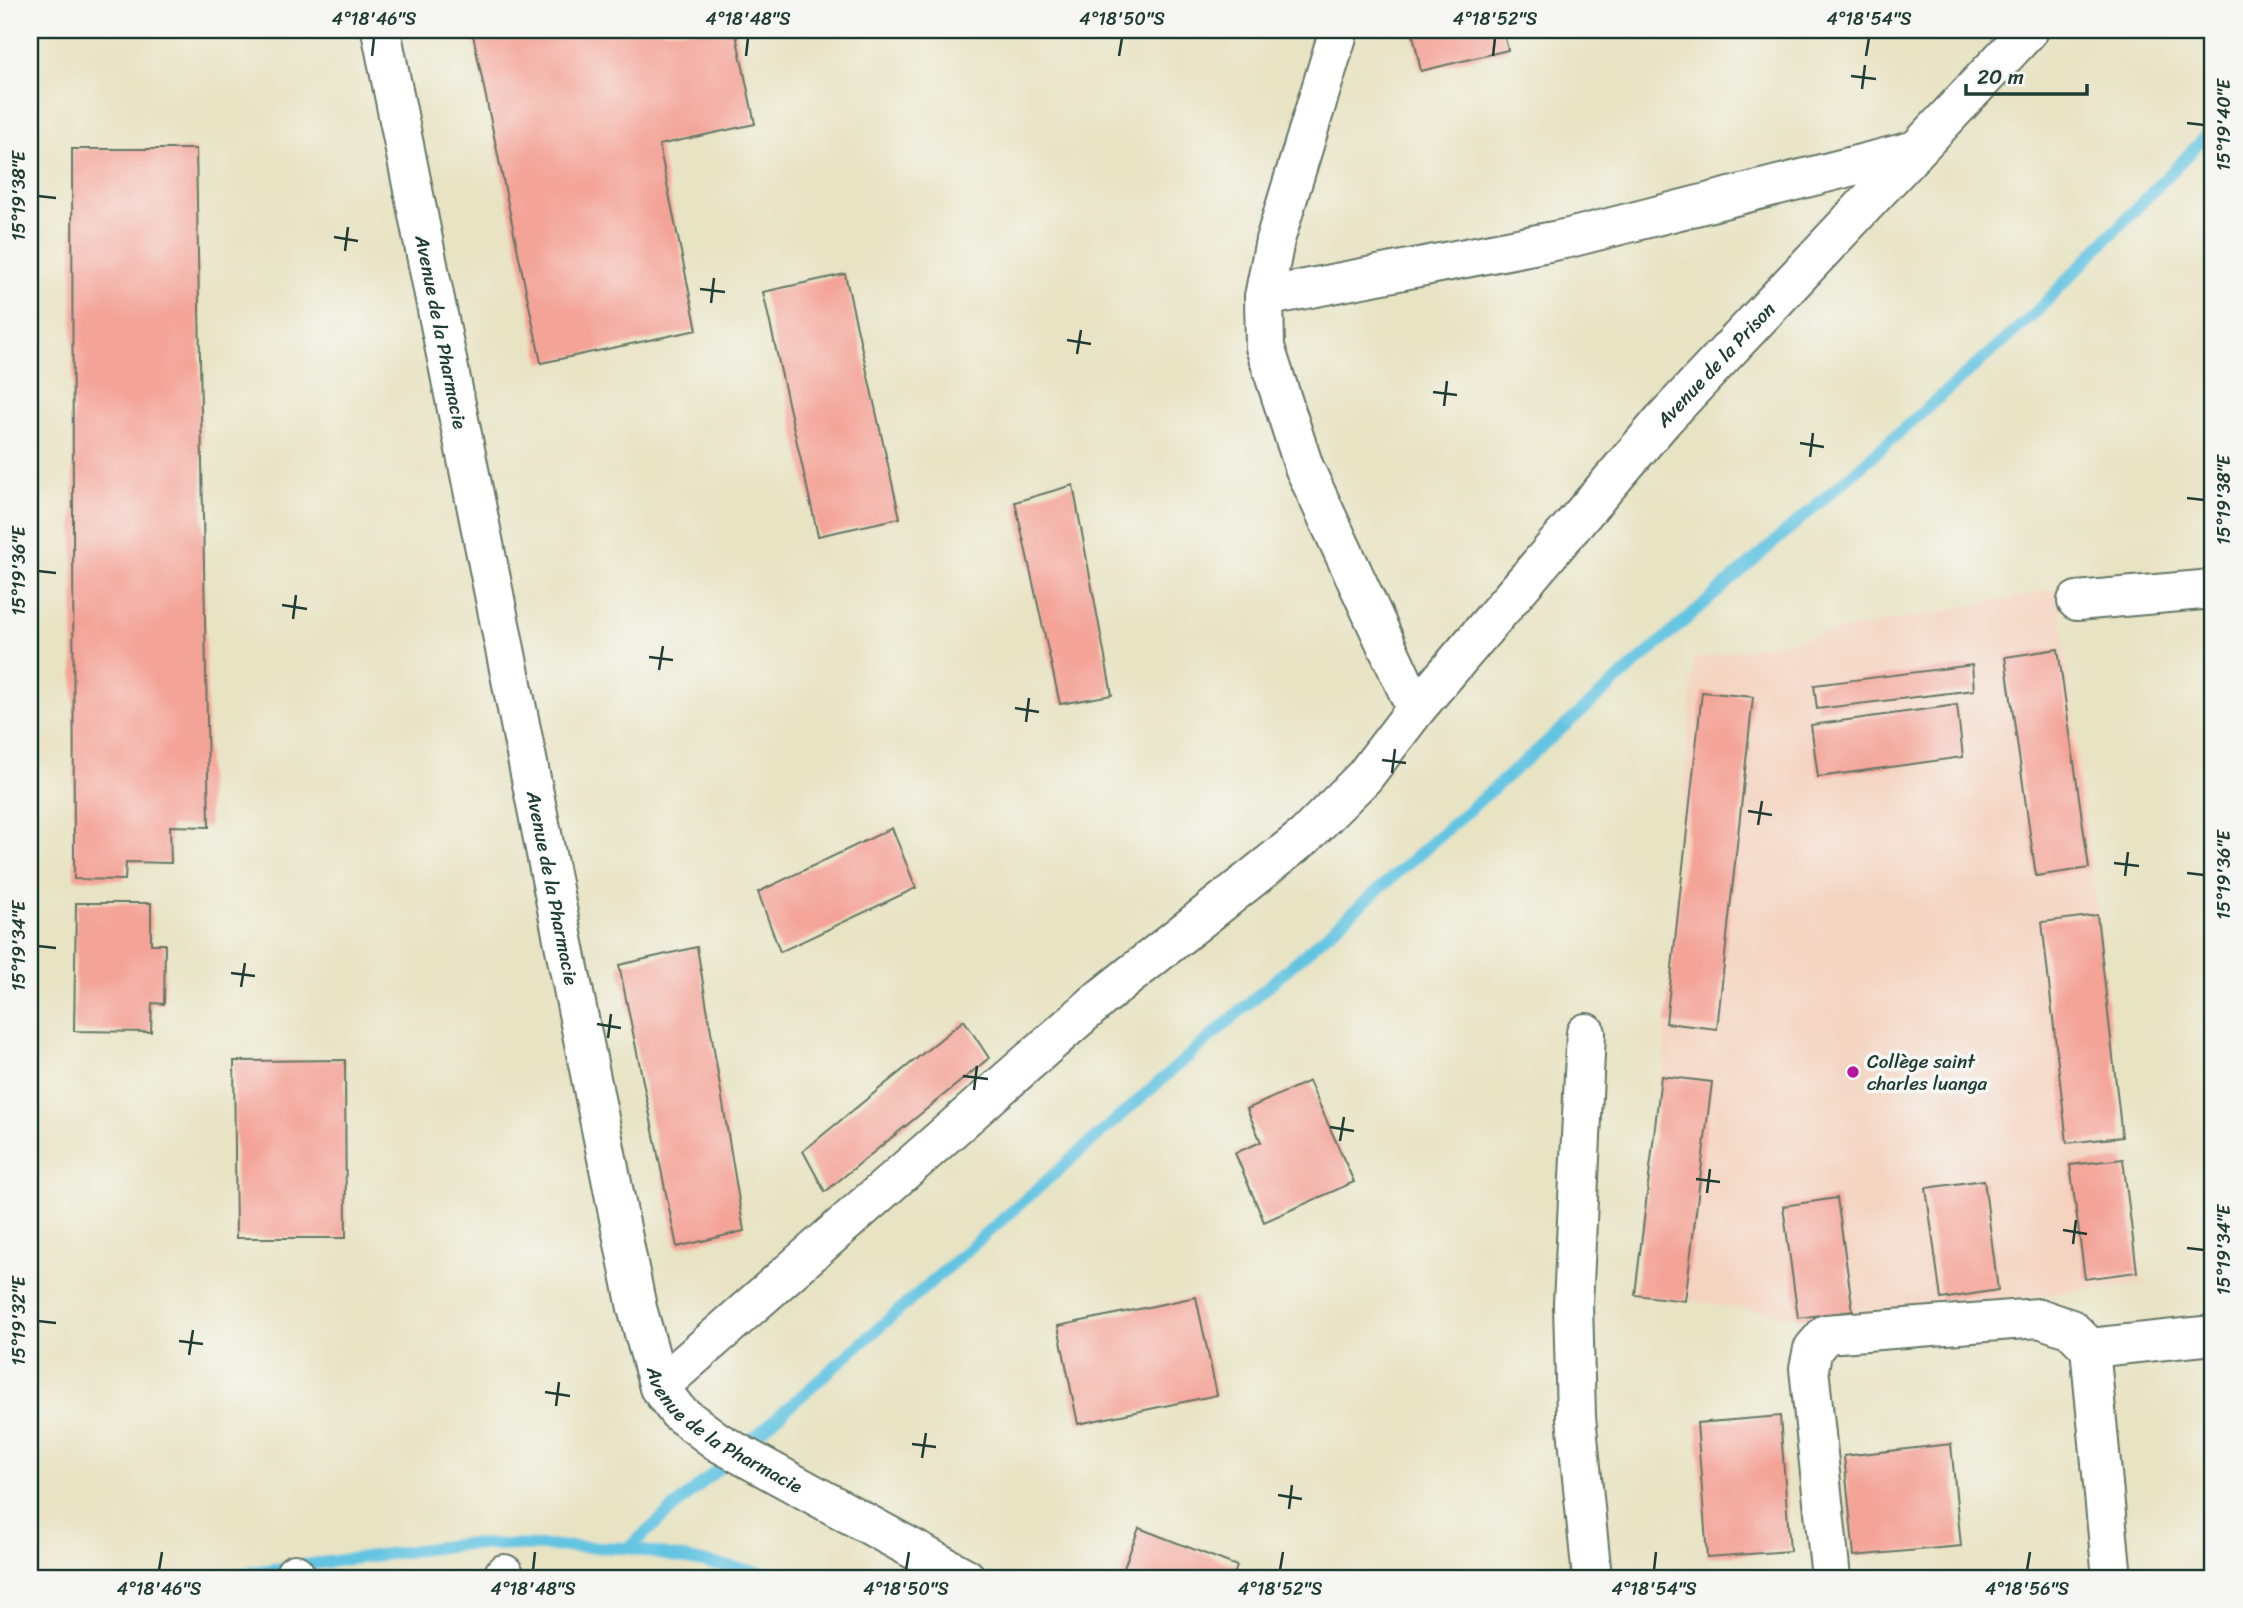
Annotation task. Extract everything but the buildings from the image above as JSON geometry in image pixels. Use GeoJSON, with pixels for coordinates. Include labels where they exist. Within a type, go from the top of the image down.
{"type":"FeatureCollection","features":[{"type":"Feature","properties":{"kind":"street","name":"Avenue de la Pharmacie"},"geometry":{"type":"LineString","coordinates":[[381,30],[637,1308],[659,1387],[678,1412],[718,1442],[966,1578]]}},
{"type":"Feature","properties":{"kind":"street"},"geometry":{"type":"LineString","coordinates":[[1339,30],[1275,240],[1264,297],[1265,348],[1304,467],[1416,709]]}},
{"type":"Feature","properties":{"kind":"street","name":"Avenue de la Prison"},"geometry":{"type":"LineString","coordinates":[[659,1387],[1100,999],[1306,836],[1364,777],[1416,709],[1663,420],[2029,30]]}},
{"type":"Feature","properties":{"kind":"street"},"geometry":{"type":"LineString","coordinates":[[1264,297],[1569,237],[1916,150]]}},
{"type":"Feature","properties":{"kind":"street"},"geometry":{"type":"LineString","coordinates":[[2077,601],[2213,589]]}},
{"type":"Feature","properties":{"kind":"street"},"geometry":{"type":"LineString","coordinates":[[1587,1033],[1573,1304],[1576,1417],[1592,1578]]}},
{"type":"Feature","properties":{"kind":"street"},"geometry":{"type":"LineString","coordinates":[[1831,1578],[1809,1368],[1813,1349],[1826,1334],[2039,1318],[2071,1329],[2090,1348],[2112,1578]]}},
{"type":"Feature","properties":{"kind":"street"},"geometry":{"type":"LineString","coordinates":[[2090,1348],[2213,1335]]}},
{"type":"Feature","properties":{"kind":"shaded area"},"geometry":{"type":"Polygon","coordinates":[[[2058,589],[2142,1284],[1813,1320],[1645,1293],[1694,659],[2058,589]]]}},
{"type":"Feature","properties":{"kind":"waterway"},"geometry":{"type":"LineString","coordinates":[[628,1548],[2032,316],[2213,129]]}},
{"type":"Feature","properties":{"kind":"waterway"},"geometry":{"type":"LineString","coordinates":[[208,1578],[463,1544],[628,1548],[791,1578]]}},
{"type":"Feature","properties":{"kind":"place","name":"Collège saint charles luanga"},"geometry":{"type":"Point","coordinates":[1853,1072]}}]}
